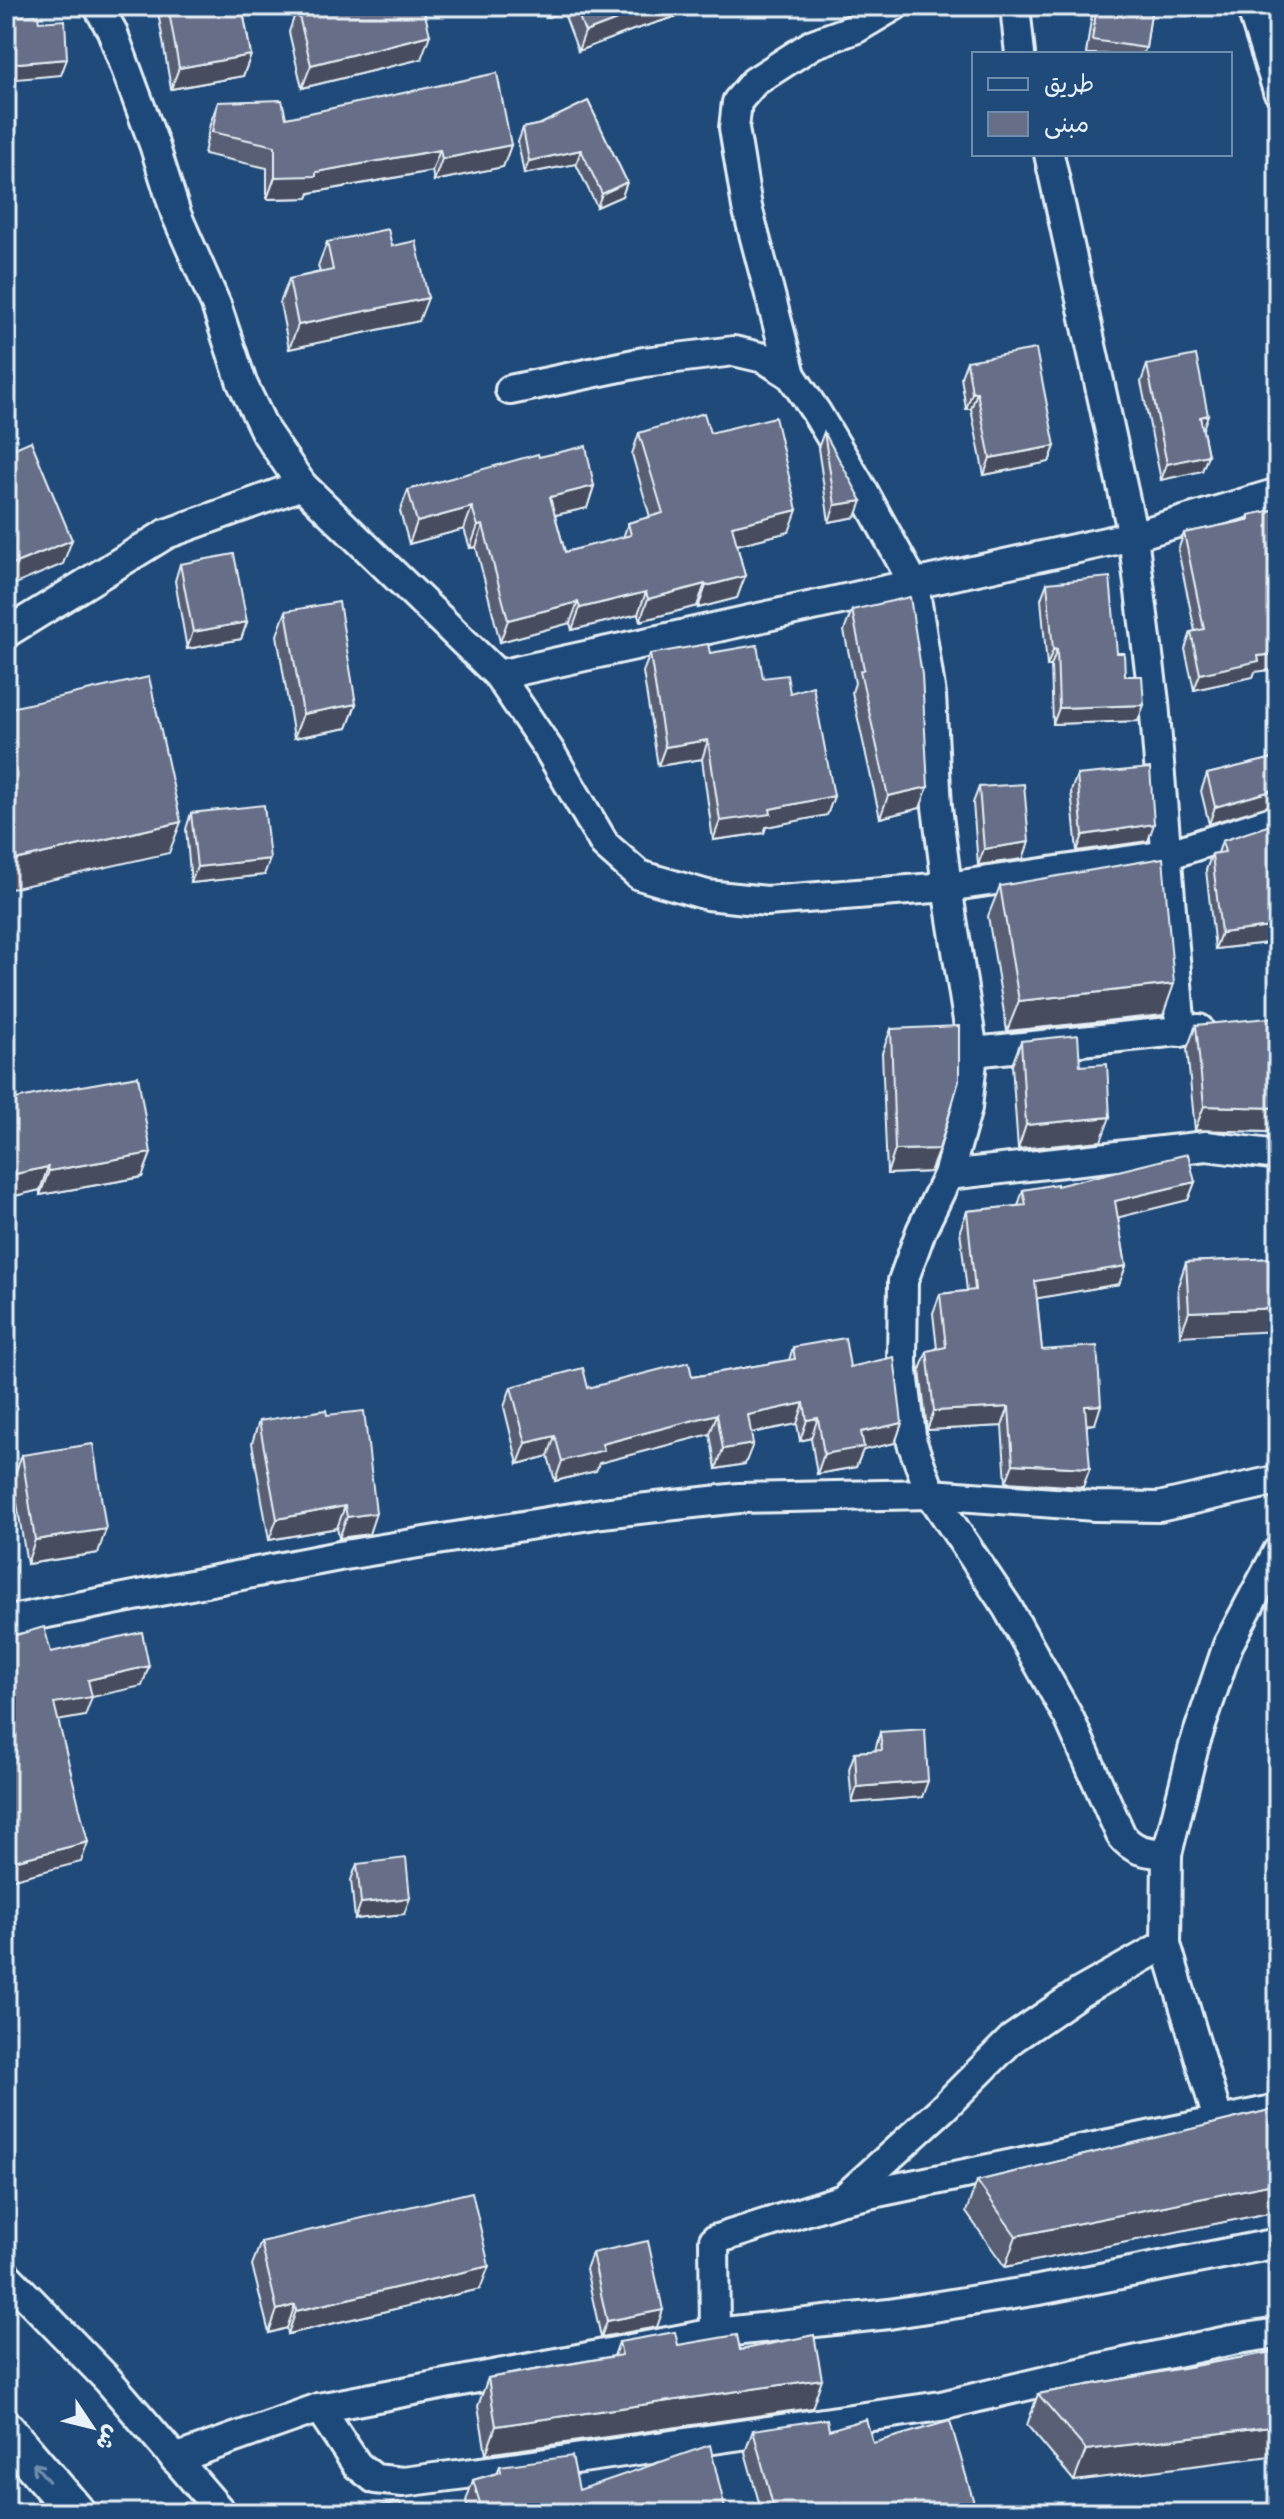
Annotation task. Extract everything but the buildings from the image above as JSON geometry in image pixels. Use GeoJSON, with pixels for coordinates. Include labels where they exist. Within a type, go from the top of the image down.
{"type":"FeatureCollection","features":[{"type":"Feature","properties":{"kind":"main road"},"geometry":{"type":"LineString","coordinates":[[6,2431],[76,2513]]}},
{"type":"Feature","properties":{"kind":"street"},"geometry":{"type":"LineString","coordinates":[[98,6],[122,56],[176,214],[216,305],[242,383],[265,431],[302,485],[498,675],[549,750],[605,845],[639,875],[707,895],[767,901],[947,887],[1167,855],[1278,819]]}},
{"type":"Feature","properties":{"kind":"street"},"geometry":{"type":"LineString","coordinates":[[894,6],[857,28],[813,44],[754,82],[737,102],[734,128],[747,207],[791,375],[862,489],[914,584],[931,695],[937,807],[973,1052],[967,1108],[948,1175],[921,1231],[903,1281],[902,1364],[912,1443],[931,1494],[1007,1607],[1069,1718],[1121,1835],[1129,1846],[1140,1851],[1167,1854]]}},
{"type":"Feature","properties":{"kind":"street"},"geometry":{"type":"LineString","coordinates":[[1015,6],[1020,52]]}},
{"type":"Feature","properties":{"kind":"street"},"geometry":{"type":"LineString","coordinates":[[1251,6],[1278,91]]}},
{"type":"Feature","properties":{"kind":"street"},"geometry":{"type":"LineString","coordinates":[[1049,156],[1133,536],[1154,702],[1181,1032]]}},
{"type":"Feature","properties":{"kind":"street"},"geometry":{"type":"LineString","coordinates":[[510,390],[644,362],[734,351],[764,358],[791,375]]}},
{"type":"Feature","properties":{"kind":"street"},"geometry":{"type":"LineString","coordinates":[[6,633],[166,534],[302,485]]}},
{"type":"Feature","properties":{"kind":"street"},"geometry":{"type":"LineString","coordinates":[[498,675],[1133,536],[1278,493]]}},
{"type":"Feature","properties":{"kind":"street"},"geometry":{"type":"LineString","coordinates":[[973,1052],[1223,1027]]}},
{"type":"Feature","properties":{"kind":"street"},"geometry":{"type":"LineString","coordinates":[[948,1175],[1206,1146],[1278,1155]]}},
{"type":"Feature","properties":{"kind":"street"},"geometry":{"type":"LineString","coordinates":[[6,1621],[339,1556],[602,1513],[739,1498],[931,1494],[1095,1506],[1159,1507],[1278,1480]]}},
{"type":"Feature","properties":{"kind":"street"},"geometry":{"type":"LineString","coordinates":[[1219,2123],[1166,1944],[1167,1854],[1194,1746],[1228,1645],[1278,1551]]}},
{"type":"Feature","properties":{"kind":"street"},"geometry":{"type":"LineString","coordinates":[[843,2199],[942,2109],[1012,2039],[1079,1993],[1166,1944]]}},
{"type":"Feature","properties":{"kind":"street"},"geometry":{"type":"LineString","coordinates":[[715,2333],[714,2240],[843,2199],[1278,2109]]}},
{"type":"Feature","properties":{"kind":"street"},"geometry":{"type":"LineString","coordinates":[[175,2459],[319,2408],[715,2333],[889,2314],[1009,2295],[1278,2243]]}},
{"type":"Feature","properties":{"kind":"street"},"geometry":{"type":"LineString","coordinates":[[6,2275],[108,2380],[222,2513]]}},
{"type":"Feature","properties":{"kind":"street"},"geometry":{"type":"LineString","coordinates":[[319,2408],[357,2465],[375,2479],[403,2482],[941,2406],[1096,2369],[1278,2333]]}}]}
